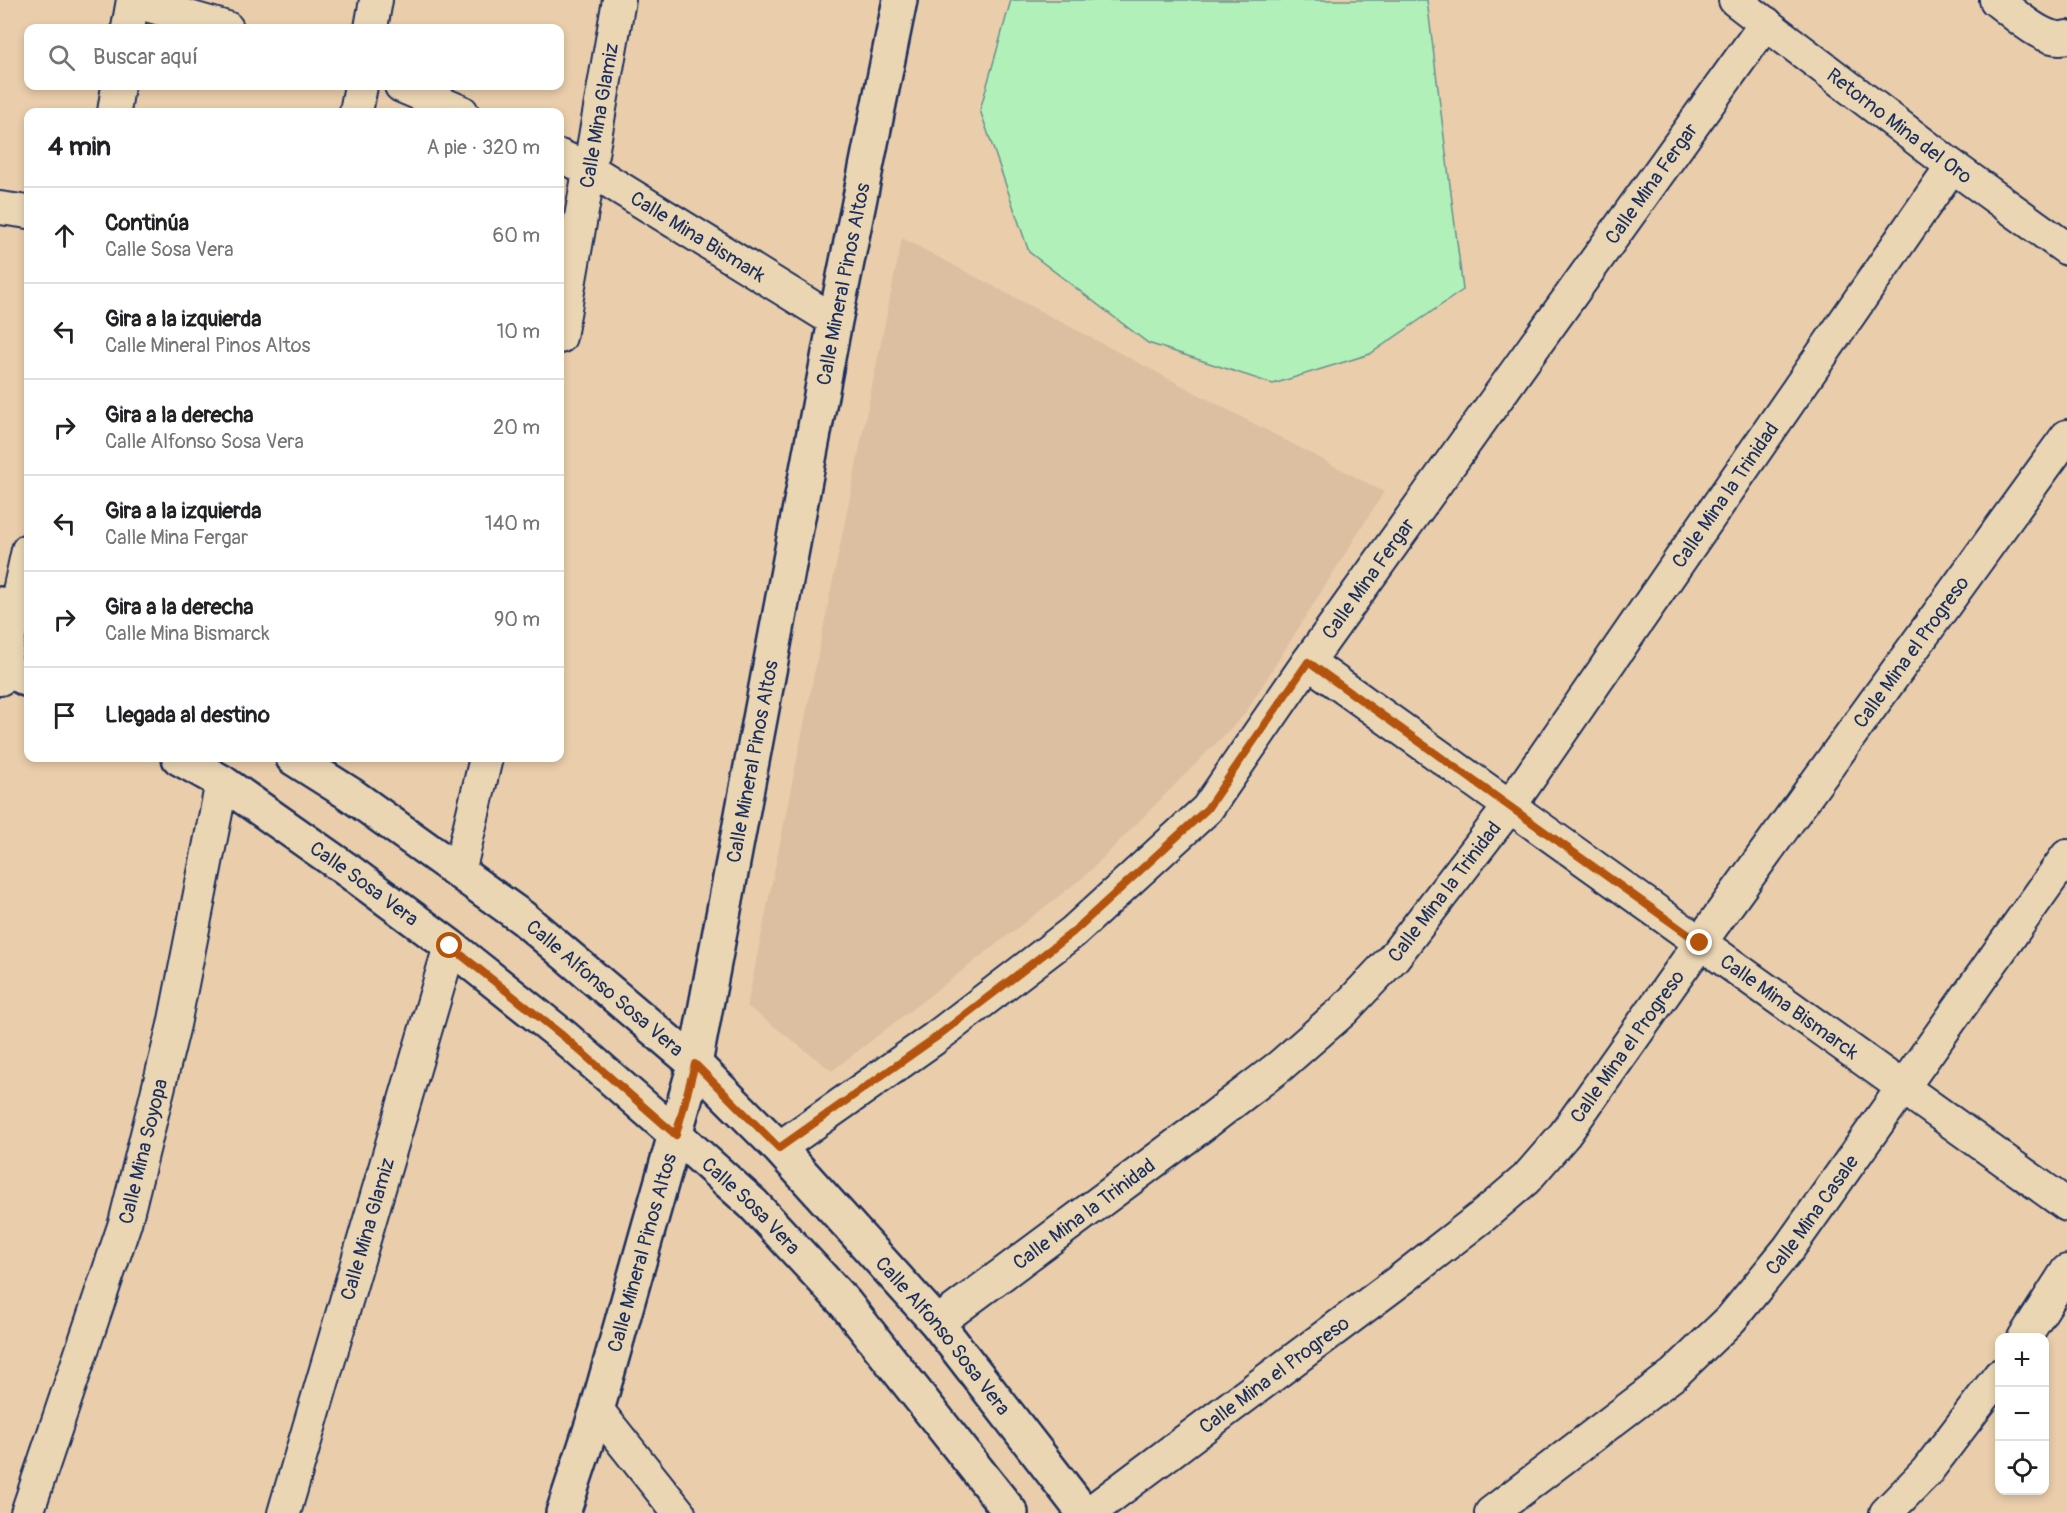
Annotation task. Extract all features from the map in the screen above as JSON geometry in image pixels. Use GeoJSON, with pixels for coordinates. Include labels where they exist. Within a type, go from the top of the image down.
{"type":"FeatureCollection","features":[{"type":"Feature","properties":{"kind":"main road","name":"Calle Mineral Pinos Altos"},"geometry":{"type":"LineString","coordinates":[[563,1513],[597,1410],[695,1064],[835,321],[900,0]]}},
{"type":"Feature","properties":{"kind":"main road","name":"Calle Sosa Vera"},"geometry":{"type":"LineString","coordinates":[[186,762],[222,782],[450,946],[563,1036],[753,1204],[845,1303],[1011,1513]]}},
{"type":"Feature","properties":{"kind":"main road","name":"Calle Alfonso Sosa Vera"},"geometry":{"type":"LineString","coordinates":[[299,762],[350,794],[523,918],[695,1064],[779,1148],[937,1323],[1084,1513]]}},
{"type":"Feature","properties":{"kind":"street"},"geometry":{"type":"LineString","coordinates":[[129,24],[133,0],[214,24]]}},
{"type":"Feature","properties":{"kind":"street"},"geometry":{"type":"LineString","coordinates":[[372,24],[376,0]]}},
{"type":"Feature","properties":{"kind":"street","name":"Calle Mina Glamiz"},"geometry":{"type":"LineString","coordinates":[[564,314],[619,0]]}},
{"type":"Feature","properties":{"kind":"street","name":"Retorno Mina del Oro"},"geometry":{"type":"LineString","coordinates":[[1735,0],[1952,166],[2067,249]]}},
{"type":"Feature","properties":{"kind":"street"},"geometry":{"type":"LineString","coordinates":[[1996,0],[2048,36],[2059,39],[2067,37]]}},
{"type":"Feature","properties":{"kind":"street","name":"Calle Mina Fergar"},"geometry":{"type":"LineString","coordinates":[[779,1148],[935,1038],[1073,932],[1207,809],[1308,662],[1766,23]]}},
{"type":"Feature","properties":{"kind":"street"},"geometry":{"type":"LineString","coordinates":[[115,108],[117,90]]}},
{"type":"Feature","properties":{"kind":"street"},"geometry":{"type":"LineString","coordinates":[[357,108],[360,90]]}},
{"type":"Feature","properties":{"kind":"street"},"geometry":{"type":"LineString","coordinates":[[410,90],[453,108]]}},
{"type":"Feature","properties":{"kind":"street","name":"Calle Mina Bismark"},"geometry":{"type":"LineString","coordinates":[[564,158],[589,169],[835,321]]}},
{"type":"Feature","properties":{"kind":"street","name":"Calle Mina la Trinidad"},"geometry":{"type":"LineString","coordinates":[[937,1323],[1280,1065],[1343,1011],[1394,957],[1510,806],[1952,166]]}},
{"type":"Feature","properties":{"kind":"street"},"geometry":{"type":"LineString","coordinates":[[0,208],[24,211]]}},
{"type":"Feature","properties":{"kind":"street","name":"Calle Mina el Progreso"},"geometry":{"type":"LineString","coordinates":[[1089,1513],[1403,1278],[1526,1179],[1565,1134],[1700,943],[2067,436]]}},
{"type":"Feature","properties":{"kind":"street"},"geometry":{"type":"LineString","coordinates":[[8,673],[15,611],[24,569]]}},
{"type":"Feature","properties":{"kind":"street","name":"Calle Mina Bismarck"},"geometry":{"type":"LineString","coordinates":[[1308,662],[2067,1205]]}},
{"type":"Feature","properties":{"kind":"street"},"geometry":{"type":"LineString","coordinates":[[459,872],[485,762]]}},
{"type":"Feature","properties":{"kind":"street","name":"Calle Mina Soyopa"},"geometry":{"type":"LineString","coordinates":[[27,1513],[125,1223],[174,1025],[222,782]]}},
{"type":"Feature","properties":{"kind":"street","name":"Calle Mina Casale"},"geometry":{"type":"LineString","coordinates":[[1491,1513],[1674,1374],[1731,1319],[1789,1248],[2067,856]]}},
{"type":"Feature","properties":{"kind":"street","name":"Calle Mina Glamiz"},"geometry":{"type":"LineString","coordinates":[[284,1513],[450,946]]}},
{"type":"Feature","properties":{"kind":"street"},"geometry":{"type":"LineString","coordinates":[[2027,1333],[2067,1271]]}},
{"type":"Feature","properties":{"kind":"street"},"geometry":{"type":"LineString","coordinates":[[1886,1513],[1927,1471],[1995,1382]]}},
{"type":"Feature","properties":{"kind":"street"},"geometry":{"type":"LineString","coordinates":[[597,1410],[679,1513]]}},
{"type":"Feature","properties":{"kind":"shaded area"},"geometry":{"type":"Polygon","coordinates":[[[902,238],[1384,492],[1244,715],[1085,876],[832,1071],[747,1006],[902,238]]]}},
{"type":"Feature","properties":{"kind":"green space"},"geometry":{"type":"Polygon","coordinates":[[[1011,0],[1427,0],[1463,290],[1370,354],[1273,384],[1148,343],[1029,252],[980,110],[1011,0]]]}},
{"type":"Feature","properties":{"kind":"route"},"geometry":{"type":"LineString","coordinates":[[450,946],[563,1036],[676,1135],[695,1064],[779,1148],[935,1038],[1073,932],[1207,809],[1308,662],[1700,943]]}}]}
